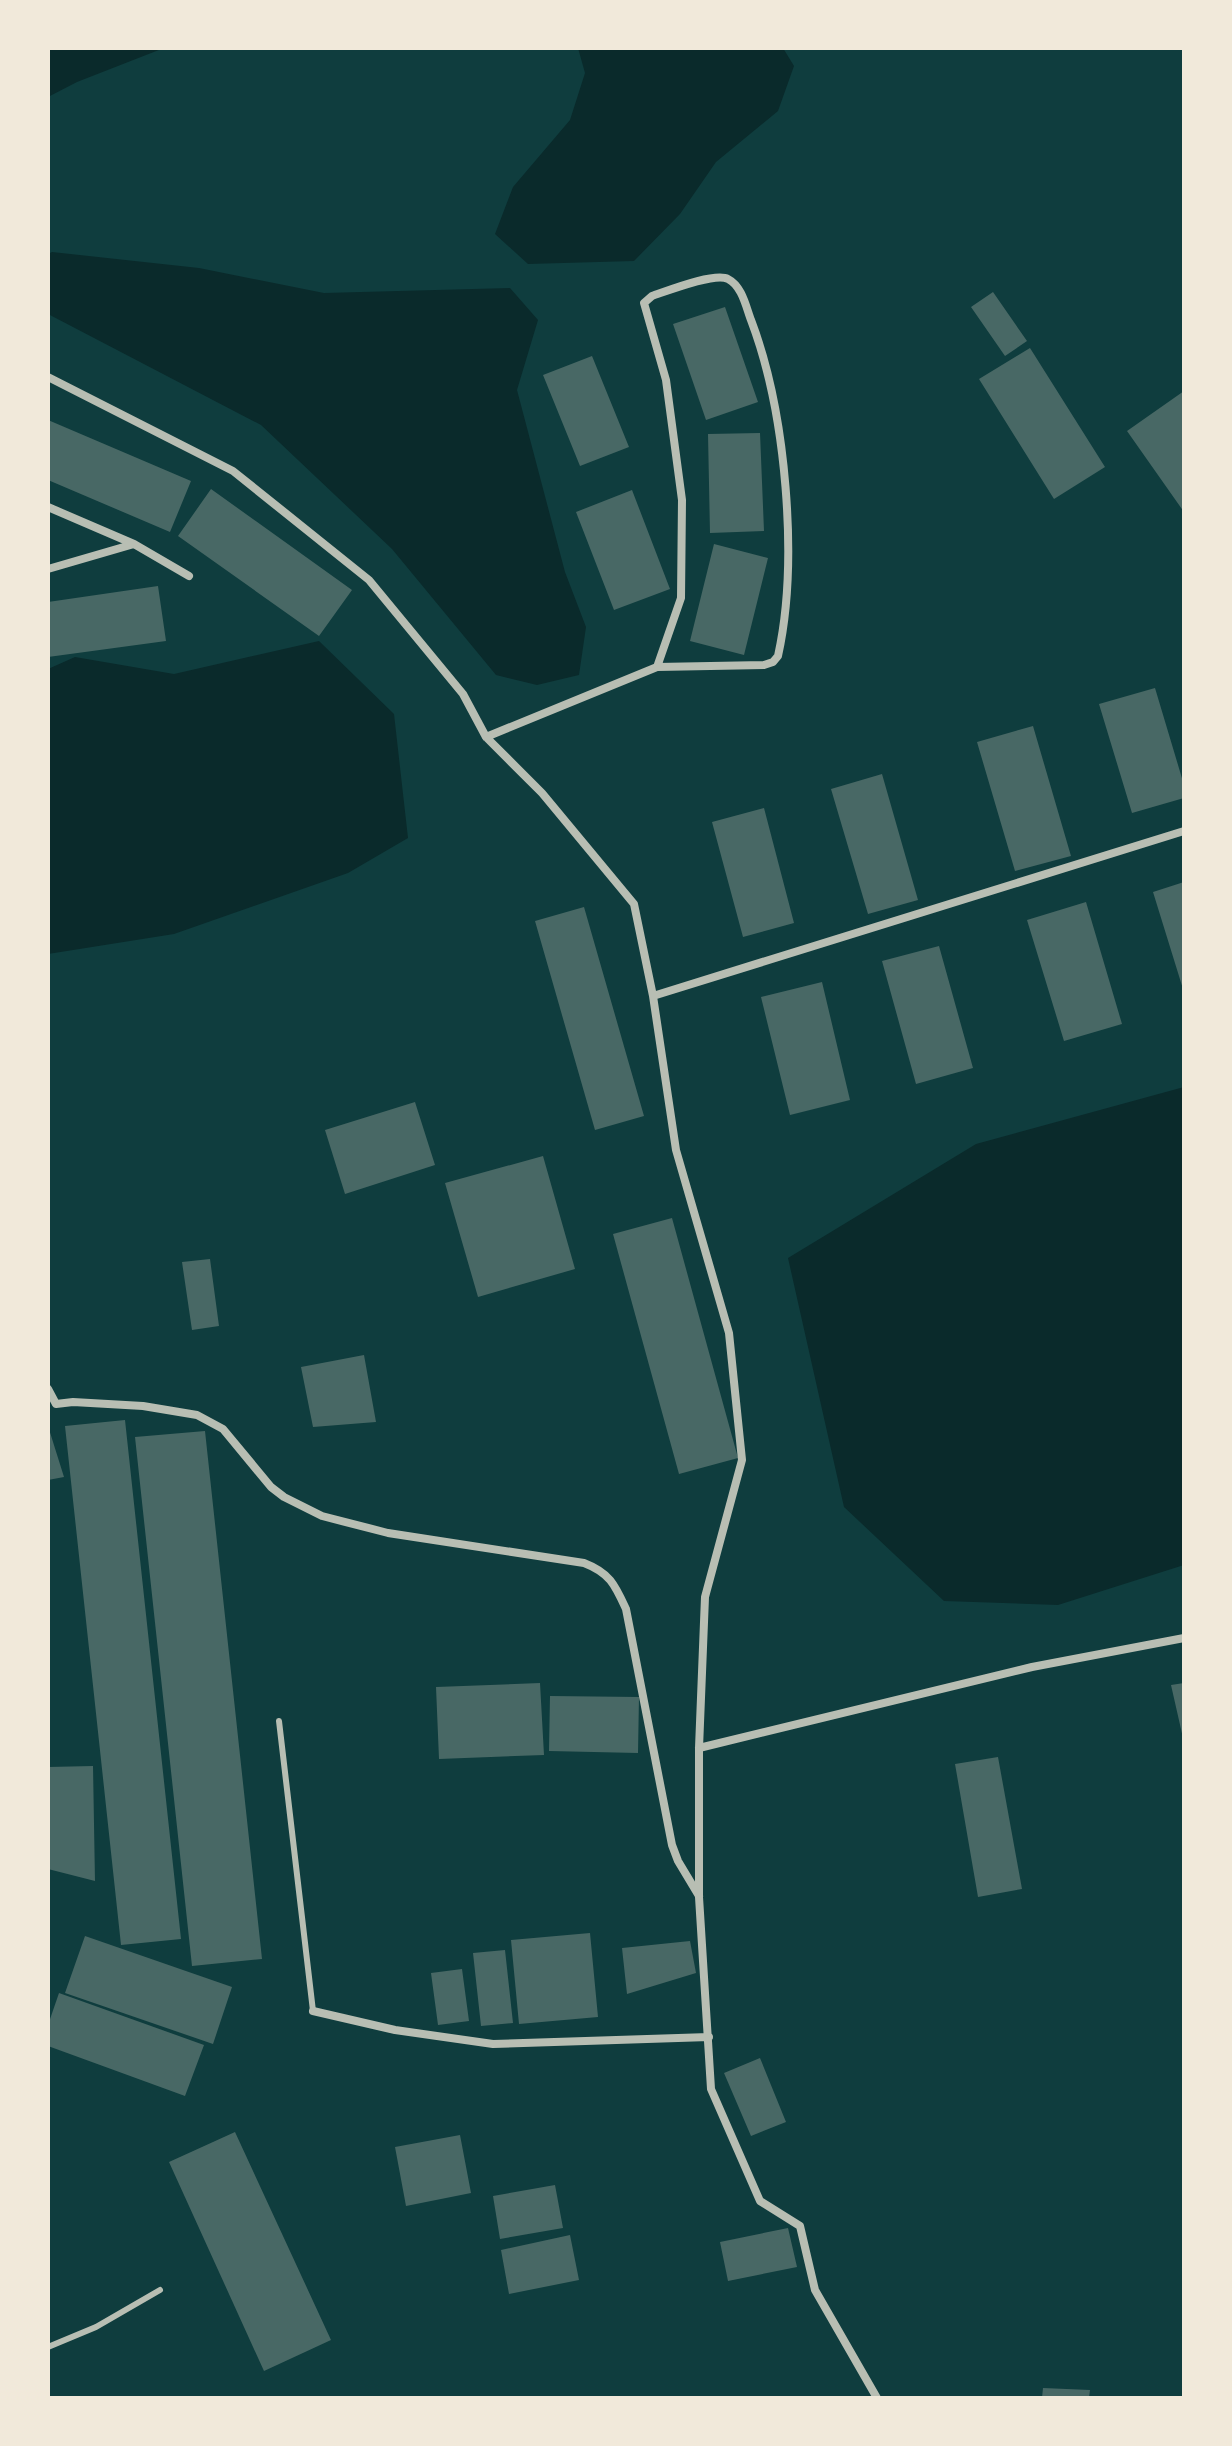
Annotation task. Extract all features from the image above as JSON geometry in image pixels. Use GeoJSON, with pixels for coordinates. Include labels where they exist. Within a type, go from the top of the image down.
{"type":"FeatureCollection","features":[{"type":"Feature","properties":{"kind":"street"},"geometry":{"type":"LineString","coordinates":[[486,737],[657,667],[764,665],[778,656],[787,592],[785,470],[763,351],[740,291],[728,278],[716,277],[690,284],[652,296],[644,303],[666,380],[682,500],[681,598],[657,667]]}},
{"type":"Feature","properties":{"kind":"street"},"geometry":{"type":"LineString","coordinates":[[48,377],[233,471],[369,580],[463,694],[486,737],[542,793],[634,904],[653,996],[676,1150],[729,1333],[742,1460],[705,1597],[699,1748],[699,1897],[711,2089],[760,2201],[800,2226],[815,2290],[877,2398]]}},
{"type":"Feature","properties":{"kind":"street"},"geometry":{"type":"LineString","coordinates":[[48,507],[134,544],[189,576]]}},
{"type":"Feature","properties":{"kind":"street"},"geometry":{"type":"LineString","coordinates":[[48,569],[134,544]]}},
{"type":"Feature","properties":{"kind":"street"},"geometry":{"type":"LineString","coordinates":[[653,996],[1184,831]]}},
{"type":"Feature","properties":{"kind":"street"},"geometry":{"type":"LineString","coordinates":[[48,1389],[56,1404],[143,1406],[197,1415],[223,1429],[271,1487],[322,1516],[388,1533],[584,1563],[598,1568],[614,1582],[626,1609],[672,1845],[699,1897]]}},
{"type":"Feature","properties":{"kind":"street"},"geometry":{"type":"LineString","coordinates":[[699,1748],[1032,1667],[1184,1638]]}},
{"type":"Feature","properties":{"kind":"street"},"geometry":{"type":"LineString","coordinates":[[313,2011],[395,2030],[493,2044],[709,2037]]}},
{"type":"Feature","properties":{"kind":"lane"},"geometry":{"type":"LineString","coordinates":[[279,1721],[313,2011]]}},
{"type":"Feature","properties":{"kind":"lane"},"geometry":{"type":"LineString","coordinates":[[48,2347],[96,2327],[160,2290]]}},
{"type":"Feature","properties":{"kind":"water"},"geometry":{"type":"Polygon","coordinates":[[[48,48],[164,48],[77,82],[48,97],[48,48]]]}},
{"type":"Feature","properties":{"kind":"water"},"geometry":{"type":"Polygon","coordinates":[[[578,48],[783,48],[794,66],[778,111],[716,162],[680,214],[634,261],[528,264],[495,234],[513,187],[570,120],[585,73],[578,48]]]}},
{"type":"Feature","properties":{"kind":"water"},"geometry":{"type":"Polygon","coordinates":[[[48,254],[199,268],[324,293],[510,288],[538,320],[517,390],[565,572],[586,627],[579,675],[537,685],[496,675],[392,549],[261,425],[48,314],[48,254]]]}},
{"type":"Feature","properties":{"kind":"water"},"geometry":{"type":"Polygon","coordinates":[[[319,641],[394,714],[408,838],[348,873],[174,934],[48,954],[48,669],[75,657],[174,674],[319,641]]]}},
{"type":"Feature","properties":{"kind":"water"},"geometry":{"type":"Polygon","coordinates":[[[1184,1087],[1184,1565],[1058,1605],[944,1601],[844,1507],[788,1258],[976,1144],[1184,1087]]]}},
{"type":"Feature","properties":{"kind":"building"},"geometry":{"type":"Polygon","coordinates":[[[993,292],[1027,341],[1005,356],[971,307],[993,292]]]}},
{"type":"Feature","properties":{"kind":"building"},"geometry":{"type":"Polygon","coordinates":[[[725,307],[758,402],[706,420],[673,324],[725,307]]]}},
{"type":"Feature","properties":{"kind":"building"},"geometry":{"type":"Polygon","coordinates":[[[1030,348],[1105,467],[1054,499],[979,379],[1030,348]]]}},
{"type":"Feature","properties":{"kind":"building"},"geometry":{"type":"Polygon","coordinates":[[[592,356],[629,447],[580,466],[543,375],[592,356]]]}},
{"type":"Feature","properties":{"kind":"building"},"geometry":{"type":"Polygon","coordinates":[[[1184,391],[1184,512],[1127,431],[1184,391]]]}},
{"type":"Feature","properties":{"kind":"building"},"geometry":{"type":"Polygon","coordinates":[[[48,420],[191,481],[170,532],[48,480],[48,420]]]}},
{"type":"Feature","properties":{"kind":"building"},"geometry":{"type":"Polygon","coordinates":[[[760,433],[764,531],[710,533],[708,434],[760,433]]]}},
{"type":"Feature","properties":{"kind":"building"},"geometry":{"type":"Polygon","coordinates":[[[211,489],[352,590],[319,636],[178,536],[211,489]]]}},
{"type":"Feature","properties":{"kind":"building"},"geometry":{"type":"Polygon","coordinates":[[[632,490],[670,589],[614,610],[576,512],[632,490]]]}},
{"type":"Feature","properties":{"kind":"building"},"geometry":{"type":"Polygon","coordinates":[[[714,544],[768,558],[744,655],[690,641],[714,544]]]}},
{"type":"Feature","properties":{"kind":"building"},"geometry":{"type":"Polygon","coordinates":[[[158,586],[166,641],[48,657],[48,602],[158,586]]]}},
{"type":"Feature","properties":{"kind":"building"},"geometry":{"type":"Polygon","coordinates":[[[1155,688],[1184,785],[1184,798],[1132,813],[1099,704],[1155,688]]]}},
{"type":"Feature","properties":{"kind":"building"},"geometry":{"type":"Polygon","coordinates":[[[1033,726],[1071,856],[1015,871],[977,742],[1033,726]]]}},
{"type":"Feature","properties":{"kind":"building"},"geometry":{"type":"Polygon","coordinates":[[[882,774],[918,900],[868,914],[831,789],[882,774]]]}},
{"type":"Feature","properties":{"kind":"building"},"geometry":{"type":"Polygon","coordinates":[[[764,808],[794,923],[743,937],[712,822],[764,808]]]}},
{"type":"Feature","properties":{"kind":"building"},"geometry":{"type":"Polygon","coordinates":[[[1184,882],[1184,989],[1183,989],[1153,892],[1184,882]]]}},
{"type":"Feature","properties":{"kind":"building"},"geometry":{"type":"Polygon","coordinates":[[[1086,902],[1122,1024],[1064,1041],[1027,920],[1086,902]]]}},
{"type":"Feature","properties":{"kind":"building"},"geometry":{"type":"Polygon","coordinates":[[[584,907],[644,1116],[595,1130],[535,921],[584,907]]]}},
{"type":"Feature","properties":{"kind":"building"},"geometry":{"type":"Polygon","coordinates":[[[939,946],[973,1068],[916,1084],[882,961],[939,946]]]}},
{"type":"Feature","properties":{"kind":"building"},"geometry":{"type":"Polygon","coordinates":[[[822,982],[850,1100],[790,1115],[761,997],[822,982]]]}},
{"type":"Feature","properties":{"kind":"building"},"geometry":{"type":"Polygon","coordinates":[[[415,1102],[435,1165],[345,1194],[325,1130],[415,1102]]]}},
{"type":"Feature","properties":{"kind":"building"},"geometry":{"type":"Polygon","coordinates":[[[543,1156],[575,1269],[478,1297],[445,1183],[543,1156]]]}},
{"type":"Feature","properties":{"kind":"building"},"geometry":{"type":"Polygon","coordinates":[[[672,1218],[738,1458],[679,1474],[613,1234],[672,1218]]]}},
{"type":"Feature","properties":{"kind":"building"},"geometry":{"type":"Polygon","coordinates":[[[210,1259],[219,1326],[192,1330],[182,1262],[210,1259]]]}},
{"type":"Feature","properties":{"kind":"building"},"geometry":{"type":"Polygon","coordinates":[[[364,1355],[376,1422],[313,1427],[301,1367],[364,1355]]]}},
{"type":"Feature","properties":{"kind":"building"},"geometry":{"type":"Polygon","coordinates":[[[125,1420],[181,1939],[121,1945],[65,1426],[125,1420]]]}},
{"type":"Feature","properties":{"kind":"building"},"geometry":{"type":"Polygon","coordinates":[[[48,1426],[64,1477],[48,1480],[48,1426]]]}},
{"type":"Feature","properties":{"kind":"building"},"geometry":{"type":"Polygon","coordinates":[[[205,1431],[262,1959],[192,1966],[135,1437],[205,1431]]]}},
{"type":"Feature","properties":{"kind":"building"},"geometry":{"type":"Polygon","coordinates":[[[540,1683],[544,1755],[439,1759],[436,1687],[540,1683]]]}},
{"type":"Feature","properties":{"kind":"building"},"geometry":{"type":"Polygon","coordinates":[[[1184,1683],[1184,1738],[1183,1738],[1171,1685],[1184,1683]]]}},
{"type":"Feature","properties":{"kind":"building"},"geometry":{"type":"Polygon","coordinates":[[[550,1696],[639,1697],[638,1753],[549,1751],[550,1696]]]}},
{"type":"Feature","properties":{"kind":"building"},"geometry":{"type":"Polygon","coordinates":[[[998,1757],[1022,1889],[978,1897],[955,1764],[998,1757]]]}},
{"type":"Feature","properties":{"kind":"building"},"geometry":{"type":"Polygon","coordinates":[[[93,1766],[95,1881],[48,1869],[48,1767],[93,1766]]]}},
{"type":"Feature","properties":{"kind":"building"},"geometry":{"type":"Polygon","coordinates":[[[590,1933],[598,2017],[519,2024],[511,1940],[590,1933]]]}},
{"type":"Feature","properties":{"kind":"building"},"geometry":{"type":"Polygon","coordinates":[[[85,1936],[232,1987],[213,2044],[65,1993],[85,1936]]]}},
{"type":"Feature","properties":{"kind":"building"},"geometry":{"type":"Polygon","coordinates":[[[690,1941],[696,1973],[627,1994],[622,1948],[690,1941]]]}},
{"type":"Feature","properties":{"kind":"building"},"geometry":{"type":"Polygon","coordinates":[[[505,1950],[513,2023],[481,2026],[473,1953],[505,1950]]]}},
{"type":"Feature","properties":{"kind":"building"},"geometry":{"type":"Polygon","coordinates":[[[462,1969],[469,2021],[438,2025],[431,1973],[462,1969]]]}},
{"type":"Feature","properties":{"kind":"building"},"geometry":{"type":"Polygon","coordinates":[[[59,1993],[204,2045],[185,2096],[48,2046],[48,2025],[59,1993]]]}},
{"type":"Feature","properties":{"kind":"building"},"geometry":{"type":"Polygon","coordinates":[[[760,2058],[786,2122],[751,2136],[724,2073],[760,2058]]]}},
{"type":"Feature","properties":{"kind":"building"},"geometry":{"type":"Polygon","coordinates":[[[235,2132],[331,2340],[264,2371],[169,2162],[235,2132]]]}},
{"type":"Feature","properties":{"kind":"building"},"geometry":{"type":"Polygon","coordinates":[[[460,2135],[471,2193],[406,2206],[395,2147],[460,2135]]]}},
{"type":"Feature","properties":{"kind":"building"},"geometry":{"type":"Polygon","coordinates":[[[555,2185],[563,2228],[500,2239],[493,2196],[555,2185]]]}},
{"type":"Feature","properties":{"kind":"building"},"geometry":{"type":"Polygon","coordinates":[[[788,2228],[797,2267],[728,2281],[720,2242],[788,2228]]]}},
{"type":"Feature","properties":{"kind":"building"},"geometry":{"type":"Polygon","coordinates":[[[570,2235],[579,2280],[509,2294],[501,2250],[570,2235]]]}},
{"type":"Feature","properties":{"kind":"building"},"geometry":{"type":"Polygon","coordinates":[[[1043,2388],[1090,2390],[1089,2398],[1042,2398],[1043,2388]]]}}]}
